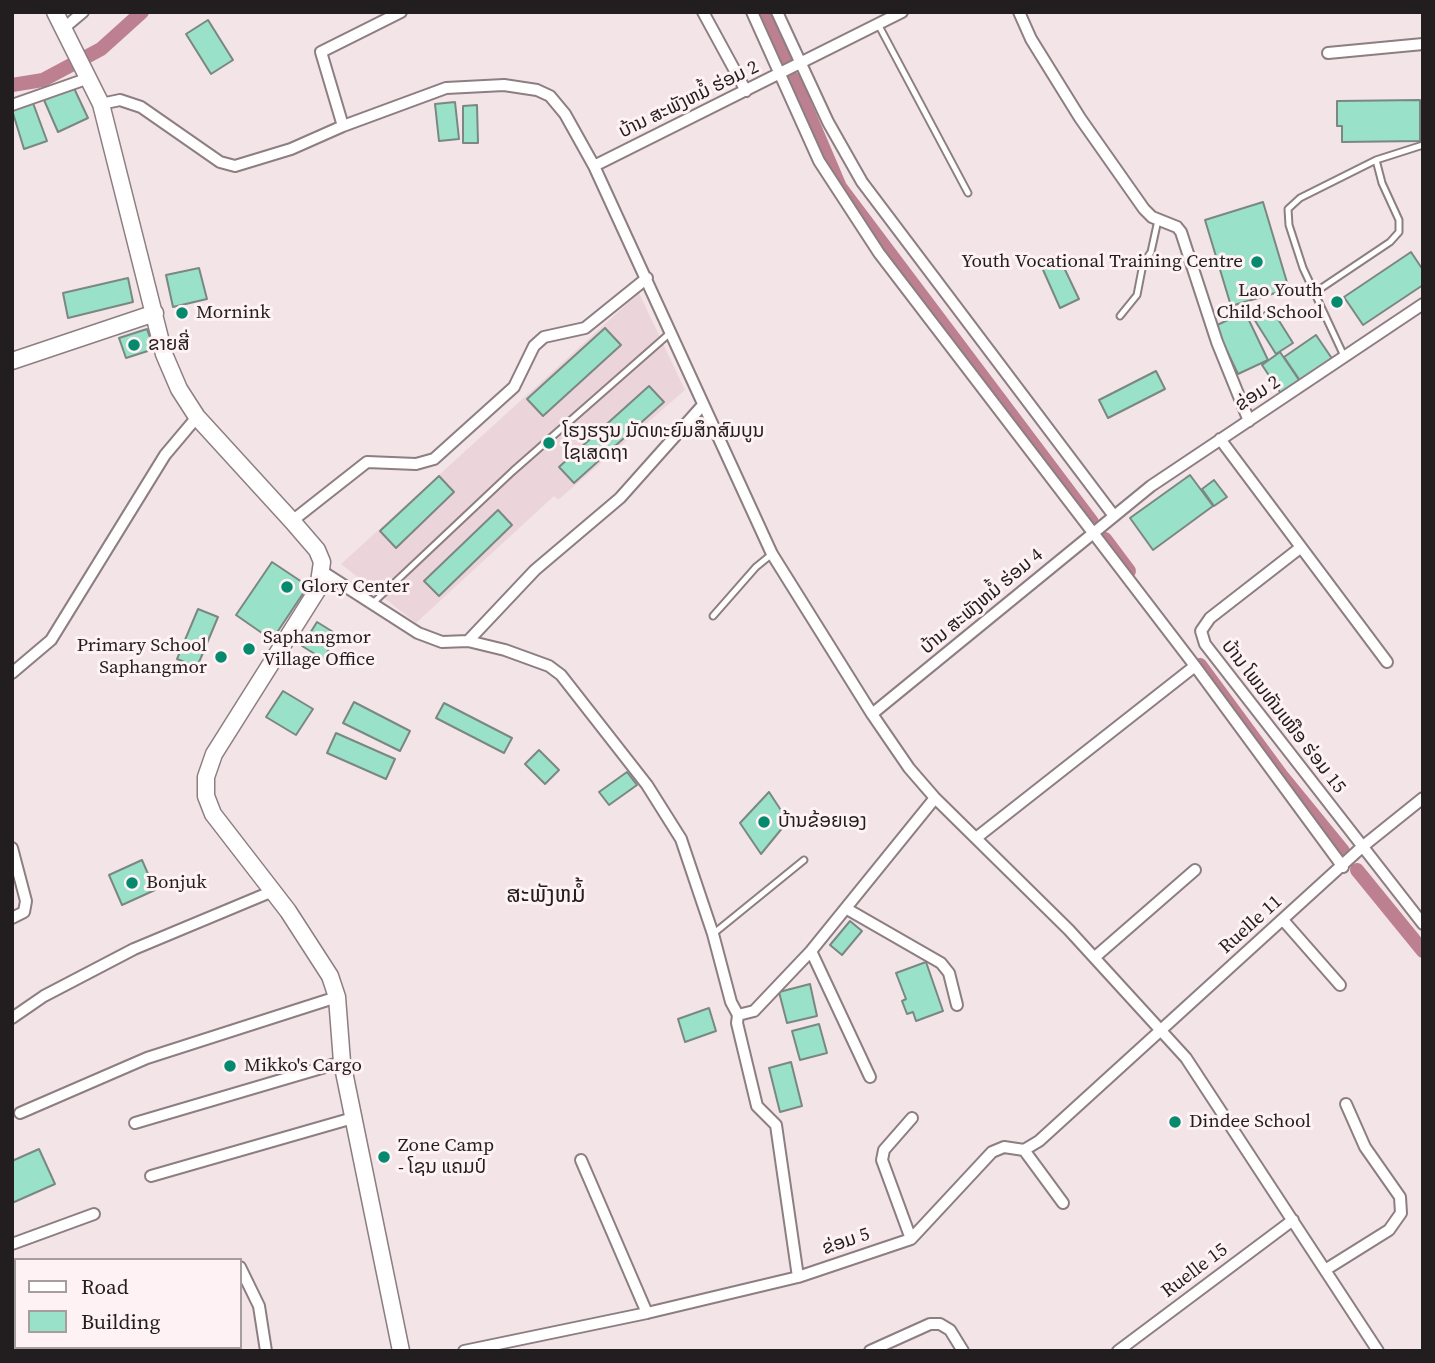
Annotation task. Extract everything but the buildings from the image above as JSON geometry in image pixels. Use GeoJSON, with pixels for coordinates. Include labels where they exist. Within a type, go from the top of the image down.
{"type":"FeatureCollection","features":[{"type":"Feature","properties":{"kind":"street"},"geometry":{"type":"LineString","coordinates":[[55,12],[101,104],[171,372],[197,417],[317,550],[323,572],[318,589],[214,754],[206,777],[206,796],[214,814],[273,891],[330,976],[337,998],[342,1062],[401,1351]]}},
{"type":"Feature","properties":{"kind":"street"},"geometry":{"type":"LineString","coordinates":[[64,28],[83,12]]}},
{"type":"Feature","properties":{"kind":"street"},"geometry":{"type":"LineString","coordinates":[[343,126],[321,52],[401,12]]}},
{"type":"Feature","properties":{"kind":"street"},"geometry":{"type":"LineString","coordinates":[[703,12],[746,91]]}},
{"type":"Feature","properties":{"kind":"street"},"geometry":{"type":"LineString","coordinates":[[752,12],[818,161],[872,243],[1091,534],[1195,666],[1343,867]]}},
{"type":"Feature","properties":{"kind":"street"},"geometry":{"type":"LineString","coordinates":[[778,12],[799,64],[862,182],[1114,516]]}},
{"type":"Feature","properties":{"kind":"street","name":"ບ້ານ ສະພັງຫມໍ້ ຮ່ອມ 2"},"geometry":{"type":"LineString","coordinates":[[594,166],[902,12]]}},
{"type":"Feature","properties":{"kind":"street"},"geometry":{"type":"LineString","coordinates":[[1019,12],[1031,39],[1080,118],[1144,209],[1158,220],[1177,227],[1181,232],[1217,342],[1249,421]]}},
{"type":"Feature","properties":{"kind":"street"},"geometry":{"type":"LineString","coordinates":[[1328,53],[1423,44]]}},
{"type":"Feature","properties":{"kind":"street"},"geometry":{"type":"LineString","coordinates":[[12,105],[88,76]]}},
{"type":"Feature","properties":{"kind":"street"},"geometry":{"type":"LineString","coordinates":[[101,104],[120,100],[141,107],[220,162],[235,166],[291,149],[343,126],[446,88],[504,85],[550,96],[565,114],[594,166],[772,554],[873,714],[909,768],[935,798],[1164,1030],[1211,1094],[1378,1351]]}},
{"type":"Feature","properties":{"kind":"street"},"geometry":{"type":"LineString","coordinates":[[292,521],[367,462],[416,464],[434,459],[513,387],[534,346],[544,337],[585,328],[647,278]]}},
{"type":"Feature","properties":{"kind":"street","name":"ຂ່ອມ 2"},"geometry":{"type":"LineString","coordinates":[[1114,516],[1151,486],[1423,304]]}},
{"type":"Feature","properties":{"kind":"street"},"geometry":{"type":"LineString","coordinates":[[12,361],[155,313]]}},
{"type":"Feature","properties":{"kind":"street"},"geometry":{"type":"LineString","coordinates":[[468,641],[534,570],[620,498],[702,406]]}},
{"type":"Feature","properties":{"kind":"street"},"geometry":{"type":"LineString","coordinates":[[12,673],[58,630],[165,455],[197,417]]}},
{"type":"Feature","properties":{"kind":"street"},"geometry":{"type":"LineString","coordinates":[[1220,439],[1387,662]]}},
{"type":"Feature","properties":{"kind":"street","name":"ບ້ານ ສະພັງຫມໍ້ ຮ່ອມ 4"},"geometry":{"type":"LineString","coordinates":[[873,714],[1114,516]]}},
{"type":"Feature","properties":{"kind":"street","name":"ບ້ານ ໂພນທັນເໜືອ ຮ່ອມ 15"},"geometry":{"type":"LineString","coordinates":[[1300,548],[1210,618],[1201,631],[1205,644],[1423,924]]}},
{"type":"Feature","properties":{"kind":"street"},"geometry":{"type":"LineString","coordinates":[[323,572],[374,602],[418,634],[452,644],[468,641],[505,650],[550,666],[561,675],[647,785],[681,839],[713,934],[731,1002],[738,1015],[737,1023],[757,1107],[776,1125],[798,1277]]}},
{"type":"Feature","properties":{"kind":"street"},"geometry":{"type":"LineString","coordinates":[[976,838],[1195,666]]}},
{"type":"Feature","properties":{"kind":"street"},"geometry":{"type":"LineString","coordinates":[[738,1015],[754,1011],[811,951],[935,798]]}},
{"type":"Feature","properties":{"kind":"street","name":"Ruelle 11"},"geometry":{"type":"LineString","coordinates":[[1164,1030],[1362,847],[1423,798]]}},
{"type":"Feature","properties":{"kind":"street"},"geometry":{"type":"LineString","coordinates":[[12,848],[26,901],[24,912],[12,918]]}},
{"type":"Feature","properties":{"kind":"street"},"geometry":{"type":"LineString","coordinates":[[1094,957],[1195,870]]}},
{"type":"Feature","properties":{"kind":"street"},"geometry":{"type":"LineString","coordinates":[[12,1018],[44,996],[134,949],[273,891]]}},
{"type":"Feature","properties":{"kind":"street"},"geometry":{"type":"LineString","coordinates":[[847,909],[941,963],[949,973],[957,1005]]}},
{"type":"Feature","properties":{"kind":"street"},"geometry":{"type":"LineString","coordinates":[[1283,920],[1340,985]]}},
{"type":"Feature","properties":{"kind":"street"},"geometry":{"type":"LineString","coordinates":[[811,951],[870,1077]]}},
{"type":"Feature","properties":{"kind":"street"},"geometry":{"type":"LineString","coordinates":[[20,1113],[147,1058],[337,998]]}},
{"type":"Feature","properties":{"kind":"street"},"geometry":{"type":"LineString","coordinates":[[1063,1203],[1024,1150],[1039,1141],[1164,1030]]}},
{"type":"Feature","properties":{"kind":"street"},"geometry":{"type":"LineString","coordinates":[[135,1123],[342,1062]]}},
{"type":"Feature","properties":{"kind":"street"},"geometry":{"type":"LineString","coordinates":[[1325,1270],[1389,1230],[1401,1213],[1400,1197],[1365,1147],[1346,1104]]}},
{"type":"Feature","properties":{"kind":"street"},"geometry":{"type":"LineString","coordinates":[[151,1177],[353,1118]]}},
{"type":"Feature","properties":{"kind":"street"},"geometry":{"type":"LineString","coordinates":[[911,1239],[883,1160],[884,1150],[912,1118]]}},
{"type":"Feature","properties":{"kind":"street","name":"ຂ່ອມ 5"},"geometry":{"type":"LineString","coordinates":[[464,1351],[647,1313],[798,1277],[911,1239],[992,1152],[1004,1147],[1024,1150]]}},
{"type":"Feature","properties":{"kind":"street"},"geometry":{"type":"LineString","coordinates":[[582,1160],[647,1313]]}},
{"type":"Feature","properties":{"kind":"street"},"geometry":{"type":"LineString","coordinates":[[12,1244],[94,1214]]}},
{"type":"Feature","properties":{"kind":"street","name":"Ruelle 15"},"geometry":{"type":"LineString","coordinates":[[1118,1351],[1293,1220]]}},
{"type":"Feature","properties":{"kind":"street"},"geometry":{"type":"LineString","coordinates":[[242,1271],[259,1306],[266,1351]]}},
{"type":"Feature","properties":{"kind":"street"},"geometry":{"type":"LineString","coordinates":[[870,1351],[930,1324],[940,1324],[950,1330],[963,1351]]}},
{"type":"Feature","properties":{"kind":"lane"},"geometry":{"type":"LineString","coordinates":[[878,24],[968,193]]}},
{"type":"Feature","properties":{"kind":"lane"},"geometry":{"type":"LineString","coordinates":[[1344,356],[1314,293],[1289,225],[1289,209],[1300,198],[1376,160],[1423,145]]}},
{"type":"Feature","properties":{"kind":"lane"},"geometry":{"type":"LineString","coordinates":[[1314,293],[1390,242],[1399,232],[1399,220],[1382,183],[1376,160]]}},
{"type":"Feature","properties":{"kind":"lane"},"geometry":{"type":"LineString","coordinates":[[1120,316],[1137,295],[1143,264],[1151,252],[1158,220]]}},
{"type":"Feature","properties":{"kind":"lane"},"geometry":{"type":"LineString","coordinates":[[374,602],[513,471],[670,333]]}},
{"type":"Feature","properties":{"kind":"lane"},"geometry":{"type":"LineString","coordinates":[[713,616],[756,567],[772,554]]}},
{"type":"Feature","properties":{"kind":"lane"},"geometry":{"type":"LineString","coordinates":[[713,934],[804,860]]}},
{"type":"Feature","properties":{"kind":"shaded area","name":"ໂຮງຮຽນ ມັດທະຍົມສຶກສົມບູນ ໄຊເສດຖາ"},"geometry":{"type":"Polygon","coordinates":[[[639,293],[685,390],[558,500],[554,496],[416,623],[341,564],[639,293]]]}},
{"type":"Feature","properties":{"kind":"waterway"},"geometry":{"type":"LineString","coordinates":[[12,85],[43,80],[101,49],[142,12]]}},
{"type":"Feature","properties":{"kind":"waterway"},"geometry":{"type":"LineString","coordinates":[[763,12],[785,60]]}},
{"type":"Feature","properties":{"kind":"waterway"},"geometry":{"type":"LineString","coordinates":[[794,79],[840,187],[1092,522]]}},
{"type":"Feature","properties":{"kind":"waterway"},"geometry":{"type":"LineString","coordinates":[[1105,539],[1129,571]]}},
{"type":"Feature","properties":{"kind":"waterway"},"geometry":{"type":"LineString","coordinates":[[1200,665],[1281,775],[1343,851]]}},
{"type":"Feature","properties":{"kind":"waterway"},"geometry":{"type":"LineString","coordinates":[[1357,870],[1423,951]]}},
{"type":"Feature","properties":{"kind":"place","name":"Youth Vocational Training Centre"},"geometry":{"type":"Point","coordinates":[1257,262]}},
{"type":"Feature","properties":{"kind":"place","name":"Lao Youth Child School"},"geometry":{"type":"Point","coordinates":[1337,302]}},
{"type":"Feature","properties":{"kind":"place","name":"Mornink"},"geometry":{"type":"Point","coordinates":[182,313]}},
{"type":"Feature","properties":{"kind":"place","name":"ຂາຍສີ່"},"geometry":{"type":"Point","coordinates":[134,345]}},
{"type":"Feature","properties":{"kind":"place","name":"ໂຮງຮຽນ ມັດທະຍົມສຶກສົມບູນ ໄຊເສດຖາ"},"geometry":{"type":"Point","coordinates":[549,443]}},
{"type":"Feature","properties":{"kind":"place","name":"Glory Center"},"geometry":{"type":"Point","coordinates":[287,587]}},
{"type":"Feature","properties":{"kind":"place","name":"Saphangmor Village Office"},"geometry":{"type":"Point","coordinates":[249,649]}},
{"type":"Feature","properties":{"kind":"place","name":"Primary School Saphangmor"},"geometry":{"type":"Point","coordinates":[221,657]}},
{"type":"Feature","properties":{"kind":"place","name":"ບ້ານຂ້ອຍເອງ"},"geometry":{"type":"Point","coordinates":[764,822]}},
{"type":"Feature","properties":{"kind":"place","name":"Bonjuk"},"geometry":{"type":"Point","coordinates":[132,883]}},
{"type":"Feature","properties":{"kind":"place","name":"Mikko's Cargo"},"geometry":{"type":"Point","coordinates":[230,1066]}},
{"type":"Feature","properties":{"kind":"place","name":"Dindee School"},"geometry":{"type":"Point","coordinates":[1175,1122]}},
{"type":"Feature","properties":{"kind":"place","name":"Zone Camp - ໂຊນ ແຄມປ໌"},"geometry":{"type":"Point","coordinates":[384,1157]}},
{"type":"Feature","properties":{"kind":"district","name":"ສະພັງຫມໍ້"},"geometry":{"type":"Point","coordinates":[546,896]}}]}
